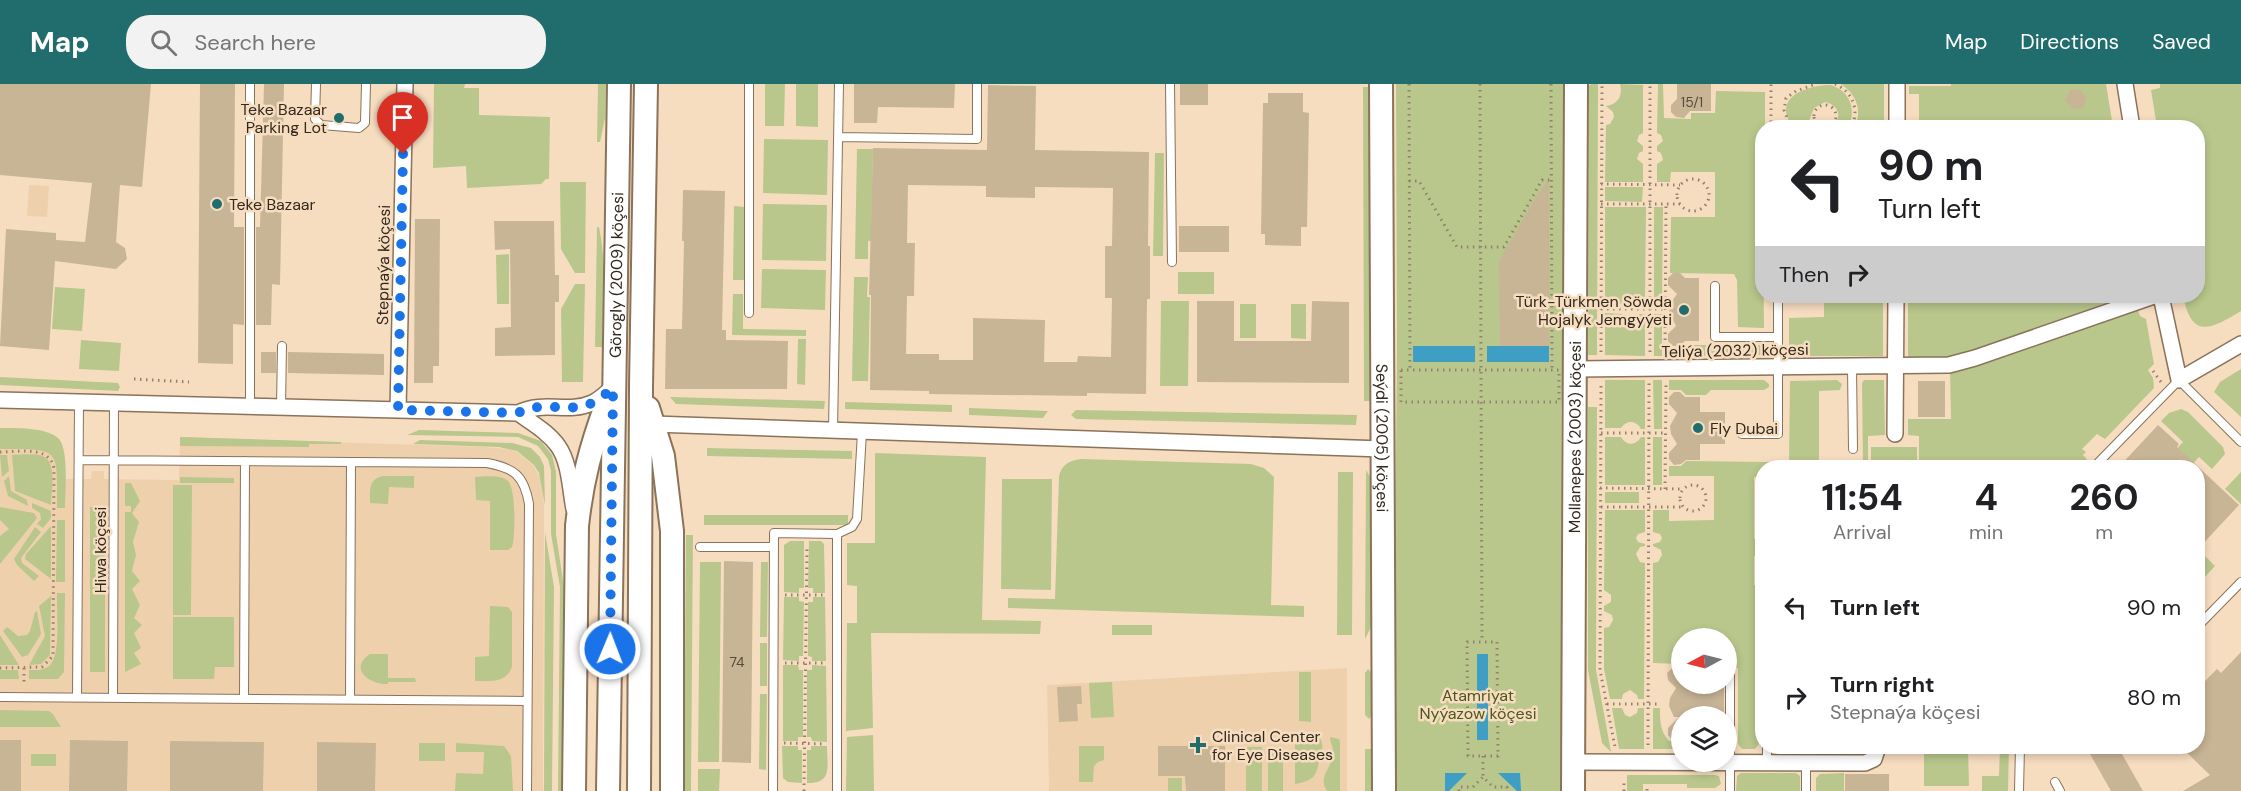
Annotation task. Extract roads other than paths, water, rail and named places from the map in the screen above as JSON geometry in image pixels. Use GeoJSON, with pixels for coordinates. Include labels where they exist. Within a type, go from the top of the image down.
{"type":"FeatureCollection","features":[{"type":"Feature","properties":{"kind":"main road","name":"Görogly (2009) köçesi"},"geometry":{"type":"LineString","coordinates":[[608,791],[619,84]]}},
{"type":"Feature","properties":{"kind":"main road","name":"Görogly (2009) köçesi"},"geometry":{"type":"LineString","coordinates":[[639,791],[641,387],[646,84]]}},
{"type":"Feature","properties":{"kind":"main road","name":"Seýdi (2005) köçesi"},"geometry":{"type":"LineString","coordinates":[[1381,84],[1384,791]]}},
{"type":"Feature","properties":{"kind":"main road","name":"Mollanepes (2003) köçesi"},"geometry":{"type":"LineString","coordinates":[[1573,791],[1563,370],[1576,84]]}},
{"type":"Feature","properties":{"kind":"main road"},"geometry":{"type":"LineString","coordinates":[[641,387],[663,456],[672,531],[672,791]]}},
{"type":"Feature","properties":{"kind":"main road"},"geometry":{"type":"LineString","coordinates":[[574,791],[577,526],[582,483],[592,444],[613,388]]}},
{"type":"Feature","properties":{"kind":"main road"},"geometry":{"type":"LineString","coordinates":[[1573,762],[1580,791]]}},
{"type":"Feature","properties":{"kind":"street","name":"Stepnaýa köçesi"},"geometry":{"type":"LineString","coordinates":[[398,410],[405,84]]}},
{"type":"Feature","properties":{"kind":"street"},"geometry":{"type":"LineString","coordinates":[[1897,84],[1897,120]]}},
{"type":"Feature","properties":{"kind":"street"},"geometry":{"type":"LineString","coordinates":[[2125,84],[2131,120]]}},
{"type":"Feature","properties":{"kind":"street"},"geometry":{"type":"LineString","coordinates":[[1895,434],[1896,303]]}},
{"type":"Feature","properties":{"kind":"street","name":"Teliýa (2032) köçesi"},"geometry":{"type":"LineString","coordinates":[[1563,370],[1940,366],[1960,363],[2134,303]]}},
{"type":"Feature","properties":{"kind":"street"},"geometry":{"type":"LineString","coordinates":[[2162,303],[2179,380],[2241,344]]}},
{"type":"Feature","properties":{"kind":"street"},"geometry":{"type":"LineString","coordinates":[[0,400],[518,413],[535,406],[580,407],[594,402],[613,388]]}},
{"type":"Feature","properties":{"kind":"street"},"geometry":{"type":"LineString","coordinates":[[518,413],[544,432],[558,446],[563,455],[577,526]]}},
{"type":"Feature","properties":{"kind":"street"},"geometry":{"type":"LineString","coordinates":[[653,424],[1383,449]]}},
{"type":"Feature","properties":{"kind":"street"},"geometry":{"type":"LineString","coordinates":[[1737,761],[1767,755],[1806,763],[1865,763],[1874,759],[1876,754]]}},
{"type":"Feature","properties":{"kind":"street"},"geometry":{"type":"LineString","coordinates":[[1573,762],[1671,762]]}},
{"type":"Feature","properties":{"kind":"lane"},"geometry":{"type":"LineString","coordinates":[[250,84],[250,406]]}},
{"type":"Feature","properties":{"kind":"lane"},"geometry":{"type":"LineString","coordinates":[[316,84],[315,119],[318,123],[359,128],[365,123],[366,84]]}},
{"type":"Feature","properties":{"kind":"lane"},"geometry":{"type":"LineString","coordinates":[[749,84],[749,313]]}},
{"type":"Feature","properties":{"kind":"lane"},"geometry":{"type":"LineString","coordinates":[[833,431],[839,84]]}},
{"type":"Feature","properties":{"kind":"lane"},"geometry":{"type":"LineString","coordinates":[[839,137],[977,139],[977,84]]}},
{"type":"Feature","properties":{"kind":"lane"},"geometry":{"type":"LineString","coordinates":[[1170,84],[1172,262]]}},
{"type":"Feature","properties":{"kind":"lane"},"geometry":{"type":"LineString","coordinates":[[1715,286],[1715,337],[1778,337]]}},
{"type":"Feature","properties":{"kind":"lane"},"geometry":{"type":"LineString","coordinates":[[1742,434],[1778,434],[1778,303]]}},
{"type":"Feature","properties":{"kind":"lane"},"geometry":{"type":"LineString","coordinates":[[281,407],[282,346]]}},
{"type":"Feature","properties":{"kind":"lane"},"geometry":{"type":"LineString","coordinates":[[1852,367],[1853,449]]}},
{"type":"Feature","properties":{"kind":"lane"},"geometry":{"type":"LineString","coordinates":[[2102,460],[2179,380],[2241,442]]}},
{"type":"Feature","properties":{"kind":"lane"},"geometry":{"type":"LineString","coordinates":[[77,697],[80,402]]}},
{"type":"Feature","properties":{"kind":"lane","name":"Hiwa köçesi"},"geometry":{"type":"LineString","coordinates":[[113,697],[114,403]]}},
{"type":"Feature","properties":{"kind":"lane"},"geometry":{"type":"LineString","coordinates":[[773,791],[774,533],[837,534],[852,528],[857,519],[860,497],[862,432]]}},
{"type":"Feature","properties":{"kind":"lane"},"geometry":{"type":"LineString","coordinates":[[79,460],[487,463],[508,468],[523,481],[529,504],[527,791]]}},
{"type":"Feature","properties":{"kind":"lane"},"geometry":{"type":"LineString","coordinates":[[244,699],[245,461]]}},
{"type":"Feature","properties":{"kind":"lane"},"geometry":{"type":"LineString","coordinates":[[350,699],[351,462]]}},
{"type":"Feature","properties":{"kind":"lane"},"geometry":{"type":"LineString","coordinates":[[837,534],[837,791]]}},
{"type":"Feature","properties":{"kind":"lane"},"geometry":{"type":"LineString","coordinates":[[700,547],[774,547]]}},
{"type":"Feature","properties":{"kind":"lane"},"geometry":{"type":"LineString","coordinates":[[2205,619],[2241,582]]}},
{"type":"Feature","properties":{"kind":"lane"},"geometry":{"type":"LineString","coordinates":[[0,697],[527,701]]}},
{"type":"Feature","properties":{"kind":"lane"},"geometry":{"type":"LineString","coordinates":[[2019,791],[2020,754]]}},
{"type":"Feature","properties":{"kind":"lane"},"geometry":{"type":"LineString","coordinates":[[1806,763],[1806,791]]}},
{"type":"Feature","properties":{"kind":"lane"},"geometry":{"type":"LineString","coordinates":[[1730,772],[1730,791]]}},
{"type":"Feature","properties":{"kind":"lane"},"geometry":{"type":"LineString","coordinates":[[2055,782],[2060,791]]}},
{"type":"Feature","properties":{"kind":"water"},"geometry":{"type":"Polygon","coordinates":[[[1413,346],[1475,346],[1475,362],[1413,362],[1413,346]]]}},
{"type":"Feature","properties":{"kind":"water"},"geometry":{"type":"Polygon","coordinates":[[[1487,346],[1549,346],[1549,362],[1487,362],[1487,346]]]}},
{"type":"Feature","properties":{"kind":"water"},"geometry":{"type":"Polygon","coordinates":[[[1477,654],[1488,654],[1488,740],[1477,740],[1477,654]]]}},
{"type":"Feature","properties":{"kind":"water"},"geometry":{"type":"Polygon","coordinates":[[[1445,773],[1467,773],[1449,791],[1445,791],[1445,773]]]}},
{"type":"Feature","properties":{"kind":"water"},"geometry":{"type":"Polygon","coordinates":[[[1498,773],[1520,773],[1521,791],[1517,791],[1498,773]]]}},
{"type":"Feature","properties":{"kind":"place","name":"Teke Bazaar Parking Lot"},"geometry":{"type":"Point","coordinates":[339,118]}},
{"type":"Feature","properties":{"kind":"place","name":"Teke Bazaar"},"geometry":{"type":"Point","coordinates":[217,204]}},
{"type":"Feature","properties":{"kind":"place","name":"Türk-Türkmen Söwda Hojalyk Jemgyýeti"},"geometry":{"type":"Point","coordinates":[1684,310]}},
{"type":"Feature","properties":{"kind":"place","name":"Fly Dubai"},"geometry":{"type":"Point","coordinates":[1698,428]}},
{"type":"Feature","properties":{"kind":"place","name":"Clinical Center for Eye Diseases"},"geometry":{"type":"Point","coordinates":[1198,745]}},
{"type":"Feature","properties":{"kind":"park label","name":"Atamriyat Nyýazow köçesi"},"geometry":{"type":"Point","coordinates":[1478,704]}}]}
